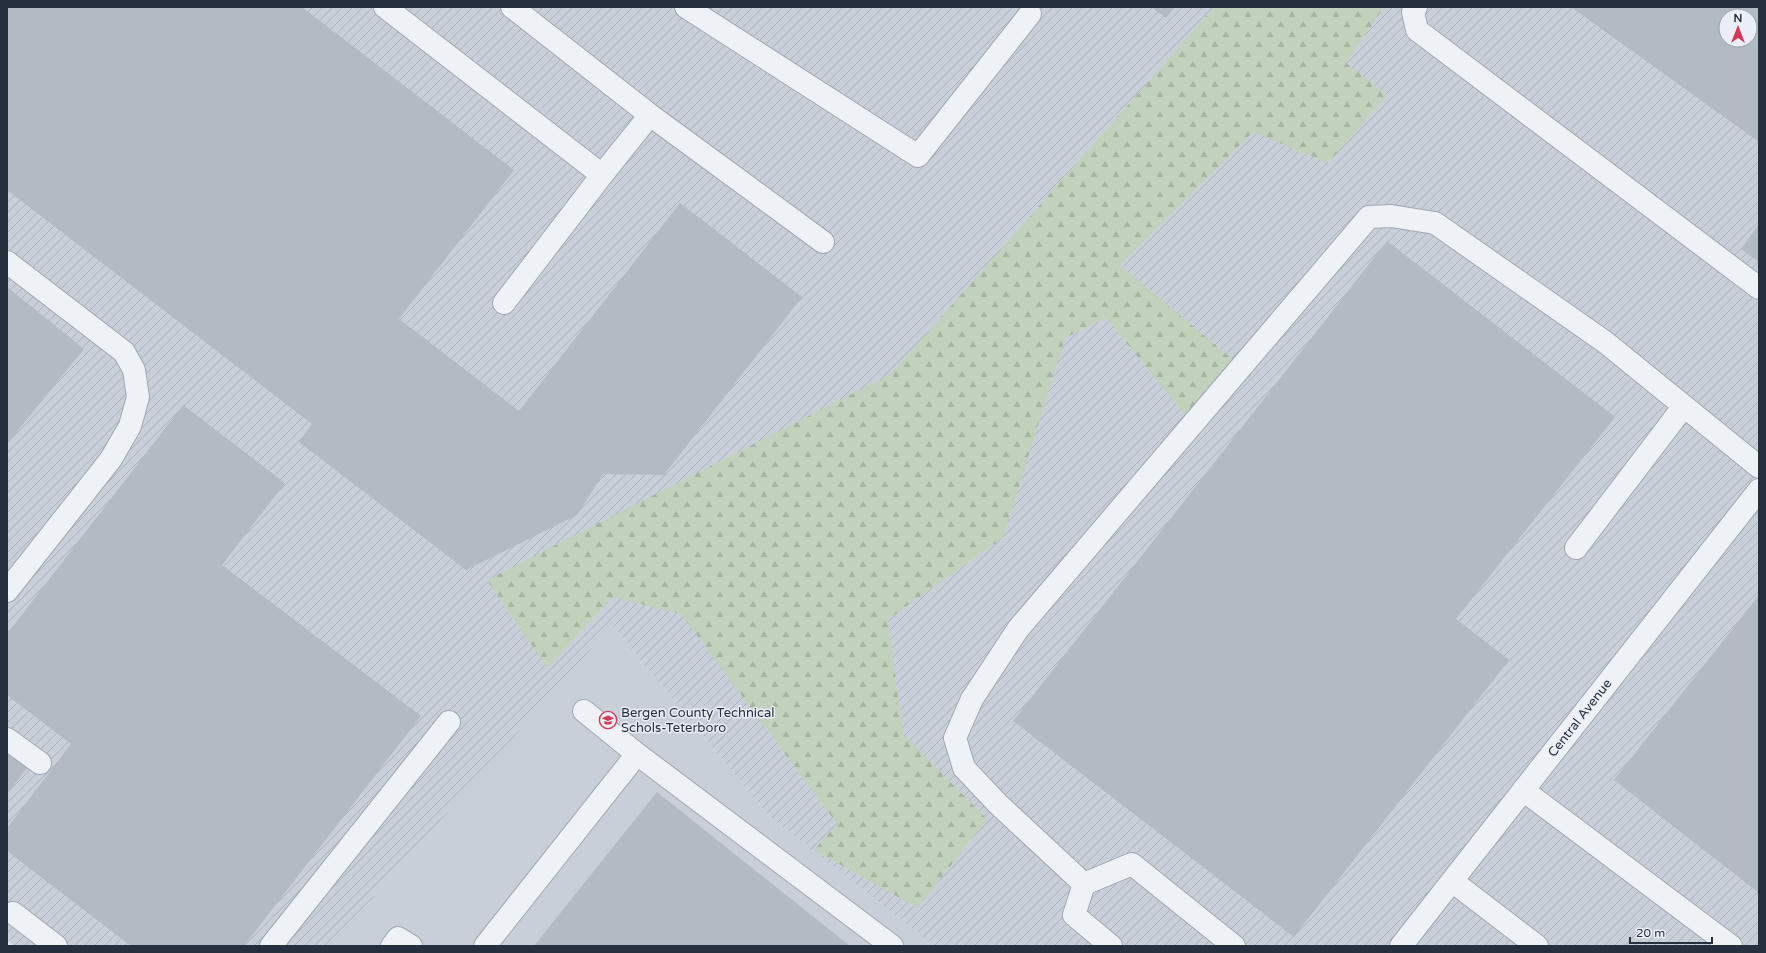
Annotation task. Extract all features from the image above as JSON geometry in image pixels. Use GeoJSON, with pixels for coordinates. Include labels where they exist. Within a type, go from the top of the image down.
{"type":"FeatureCollection","features":[{"type":"Feature","properties":{"kind":"street"},"geometry":{"type":"LineString","coordinates":[[385,7],[602,175]]}},
{"type":"Feature","properties":{"kind":"street"},"geometry":{"type":"LineString","coordinates":[[512,7],[650,115],[823,242]]}},
{"type":"Feature","properties":{"kind":"street"},"geometry":{"type":"LineString","coordinates":[[686,7],[918,156],[1030,14]]}},
{"type":"Feature","properties":{"kind":"street"},"geometry":{"type":"LineString","coordinates":[[1416,7],[1413,12],[1417,30],[1759,288]]}},
{"type":"Feature","properties":{"kind":"street"},"geometry":{"type":"LineString","coordinates":[[504,304],[602,175],[650,115]]}},
{"type":"Feature","properties":{"kind":"street"},"geometry":{"type":"LineString","coordinates":[[1084,884],[1015,820],[964,768],[955,738],[972,699],[1018,628],[1370,217],[1391,216],[1435,223],[1605,342],[1759,467]]}},
{"type":"Feature","properties":{"kind":"street"},"geometry":{"type":"LineString","coordinates":[[7,262],[124,352],[134,370],[138,397],[130,426],[111,459],[7,591]]}},
{"type":"Feature","properties":{"kind":"street"},"geometry":{"type":"LineString","coordinates":[[1576,548],[1684,406]]}},
{"type":"Feature","properties":{"kind":"street","name":"Central Avenue"},"geometry":{"type":"LineString","coordinates":[[1400,946],[1759,490]]}},
{"type":"Feature","properties":{"kind":"street"},"geometry":{"type":"LineString","coordinates":[[584,711],[638,754],[892,946]]}},
{"type":"Feature","properties":{"kind":"street"},"geometry":{"type":"LineString","coordinates":[[271,946],[449,722]]}},
{"type":"Feature","properties":{"kind":"street"},"geometry":{"type":"LineString","coordinates":[[7,739],[40,763]]}},
{"type":"Feature","properties":{"kind":"street"},"geometry":{"type":"LineString","coordinates":[[485,946],[638,754]]}},
{"type":"Feature","properties":{"kind":"street"},"geometry":{"type":"LineString","coordinates":[[1523,790],[1731,946]]}},
{"type":"Feature","properties":{"kind":"street"},"geometry":{"type":"LineString","coordinates":[[1111,946],[1074,915],[1084,884],[1132,864],[1234,946]]}},
{"type":"Feature","properties":{"kind":"street"},"geometry":{"type":"LineString","coordinates":[[1452,881],[1536,946]]}},
{"type":"Feature","properties":{"kind":"street"},"geometry":{"type":"LineString","coordinates":[[13,913],[56,946]]}},
{"type":"Feature","properties":{"kind":"street"},"geometry":{"type":"LineString","coordinates":[[392,946],[398,938],[411,946]]}},
{"type":"Feature","properties":{"kind":"shaded area"},"geometry":{"type":"Polygon","coordinates":[[[7,7],[1759,7],[1759,946],[935,946],[768,815],[612,625],[330,946],[15,946],[7,940],[7,7]]]}},
{"type":"Feature","properties":{"kind":"shaded area","name":"Bergen County Technical Schols-Teterboro"},"geometry":{"type":"Polygon","coordinates":[[[612,625],[768,815],[938,946],[323,946],[612,625]]]}},
{"type":"Feature","properties":{"kind":"green space"},"geometry":{"type":"Polygon","coordinates":[[[1214,7],[1384,7],[1346,63],[1387,95],[1328,163],[1253,132],[1120,265],[1251,375],[1195,427],[1106,318],[1065,338],[1003,538],[888,619],[903,734],[987,819],[918,908],[814,850],[837,824],[681,614],[613,597],[547,668],[487,580],[891,374],[1214,7]]]}},
{"type":"Feature","properties":{"kind":"building"},"geometry":{"type":"Polygon","coordinates":[[[7,7],[302,7],[514,170],[399,319],[519,411],[680,203],[802,297],[664,475],[603,474],[577,515],[466,570],[299,442],[312,424],[7,190],[7,7]]]}},
{"type":"Feature","properties":{"kind":"building"},"geometry":{"type":"Polygon","coordinates":[[[1151,7],[1175,7],[1166,18],[1151,7]]]}},
{"type":"Feature","properties":{"kind":"building"},"geometry":{"type":"Polygon","coordinates":[[[1571,7],[1759,7],[1759,142],[1571,7]]]}},
{"type":"Feature","properties":{"kind":"building"},"geometry":{"type":"Polygon","coordinates":[[[1759,224],[1759,262],[1741,249],[1759,224]]]}},
{"type":"Feature","properties":{"kind":"building"},"geometry":{"type":"Polygon","coordinates":[[[1387,241],[1615,417],[1456,619],[1509,660],[1294,937],[1013,721],[1387,241]]]}},
{"type":"Feature","properties":{"kind":"building"},"geometry":{"type":"Polygon","coordinates":[[[7,287],[84,349],[7,444],[7,287]]]}},
{"type":"Feature","properties":{"kind":"building"},"geometry":{"type":"Polygon","coordinates":[[[183,405],[285,483],[222,565],[421,716],[244,946],[131,946],[7,851],[7,828],[71,744],[7,695],[7,634],[183,405]]]}},
{"type":"Feature","properties":{"kind":"building"},"geometry":{"type":"Polygon","coordinates":[[[1759,595],[1759,893],[1614,780],[1759,595]]]}},
{"type":"Feature","properties":{"kind":"building"},"geometry":{"type":"Polygon","coordinates":[[[7,746],[30,764],[7,794],[7,746]]]}},
{"type":"Feature","properties":{"kind":"building"},"geometry":{"type":"Polygon","coordinates":[[[657,792],[850,946],[534,946],[657,792]]]}},
{"type":"Feature","properties":{"kind":"place","name":"Bergen County Technical Schols-Teterboro"},"geometry":{"type":"Point","coordinates":[608,720]}}]}
